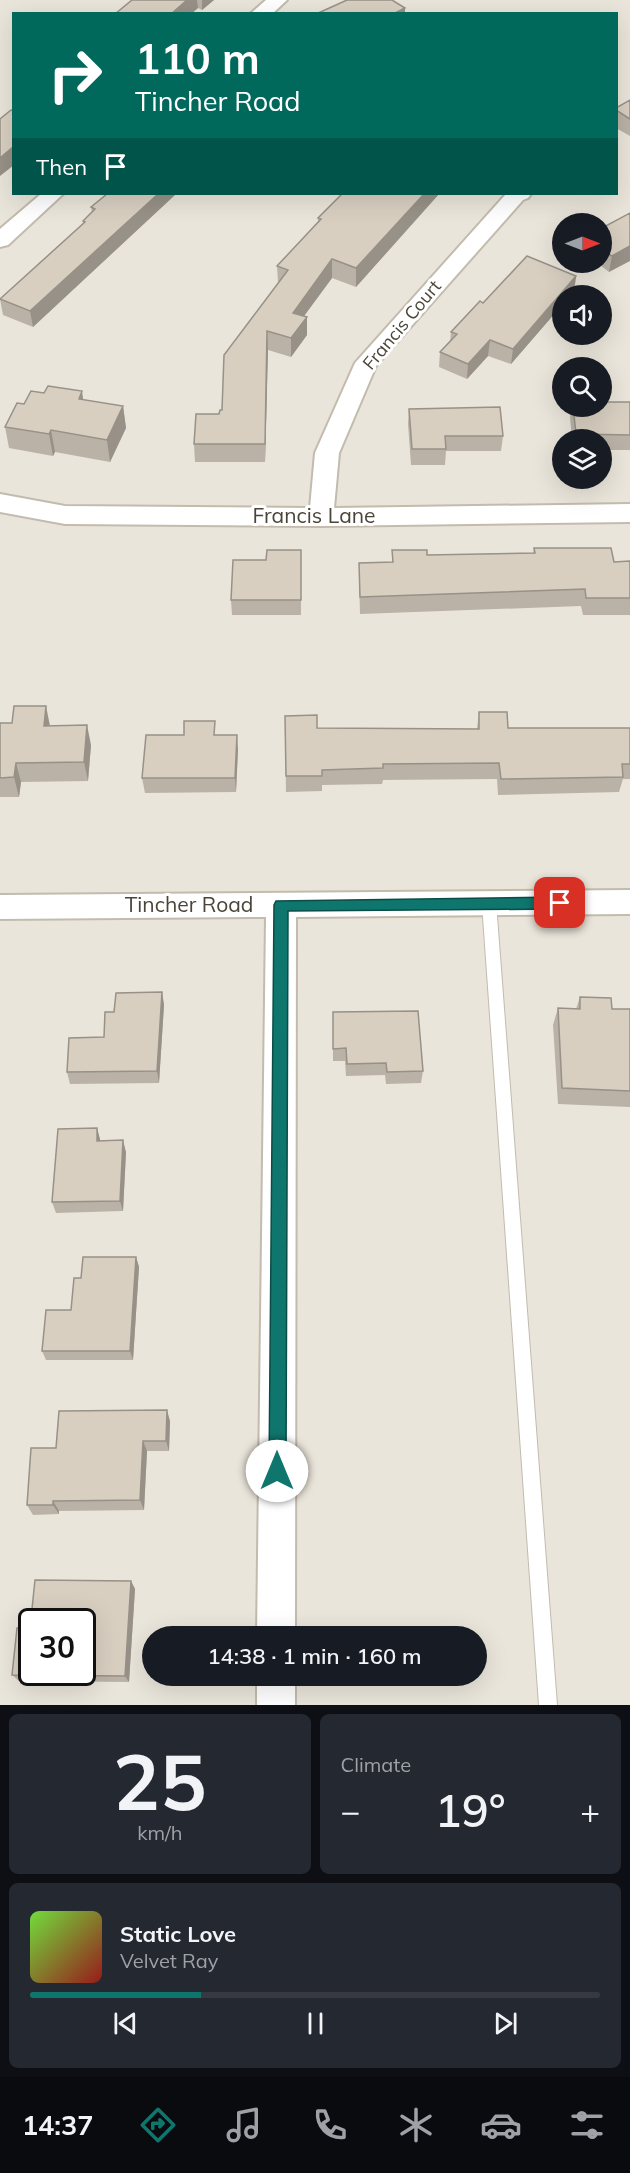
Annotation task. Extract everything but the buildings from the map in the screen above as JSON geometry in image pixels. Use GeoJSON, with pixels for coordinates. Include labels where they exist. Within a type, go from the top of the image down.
{"type":"FeatureCollection","features":[{"type":"Feature","properties":{"kind":"street"},"geometry":{"type":"LineString","coordinates":[[263,12],[278,0]]}},
{"type":"Feature","properties":{"kind":"street"},"geometry":{"type":"LineString","coordinates":[[0,240],[52,195]]}},
{"type":"Feature","properties":{"kind":"street","name":"Francis Court"},"geometry":{"type":"LineString","coordinates":[[321,517],[327,453],[366,363],[516,195]]}},
{"type":"Feature","properties":{"kind":"street","name":"Francis Lane"},"geometry":{"type":"LineString","coordinates":[[0,503],[65,514],[321,517],[630,513]]}},
{"type":"Feature","properties":{"kind":"street","name":"Tincher Road"},"geometry":{"type":"LineString","coordinates":[[1,913],[281,905],[630,902]]}},
{"type":"Feature","properties":{"kind":"street"},"geometry":{"type":"LineString","coordinates":[[276,1626],[281,905]]}},
{"type":"Feature","properties":{"kind":"street"},"geometry":{"type":"LineString","coordinates":[[276,1686],[276,1705]]}},
{"type":"Feature","properties":{"kind":"lane"},"geometry":{"type":"LineString","coordinates":[[489,903],[548,1705]]}},
{"type":"Feature","properties":{"kind":"shaded area"},"geometry":{"type":"Polygon","coordinates":[[[0,0],[630,0],[630,1705],[0,1705],[0,0]]]}},
{"type":"Feature","properties":{"kind":"route"},"geometry":{"type":"LineString","coordinates":[[277,1471],[281,905],[560,903]]}}]}
